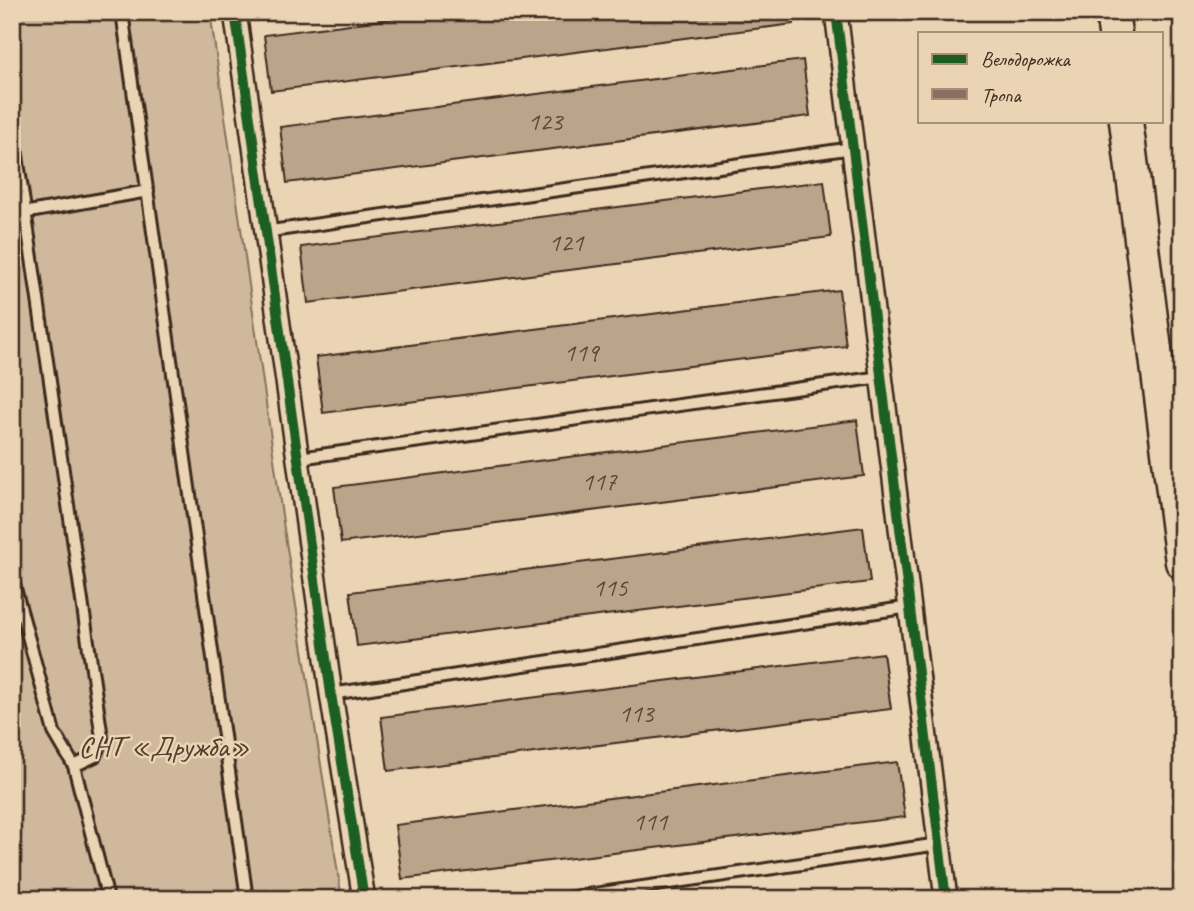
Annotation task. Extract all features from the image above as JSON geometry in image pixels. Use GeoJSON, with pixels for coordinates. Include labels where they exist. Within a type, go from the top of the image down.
{"type":"FeatureCollection","features":[{"type":"Feature","properties":{"kind":"main road"},"geometry":{"type":"LineString","coordinates":[[1112,12],[1115,32]]}},
{"type":"Feature","properties":{"kind":"main road"},"geometry":{"type":"LineString","coordinates":[[1126,122],[1182,562]]}},
{"type":"Feature","properties":{"kind":"street"},"geometry":{"type":"LineString","coordinates":[[235,12],[331,694],[364,899]]}},
{"type":"Feature","properties":{"kind":"street"},"geometry":{"type":"LineString","coordinates":[[836,12],[946,899]]}},
{"type":"Feature","properties":{"kind":"lane"},"geometry":{"type":"LineString","coordinates":[[122,12],[247,899]]}},
{"type":"Feature","properties":{"kind":"lane"},"geometry":{"type":"LineString","coordinates":[[12,121],[102,738],[95,756],[74,766]]}},
{"type":"Feature","properties":{"kind":"lane"},"geometry":{"type":"LineString","coordinates":[[264,232],[853,148]]}},
{"type":"Feature","properties":{"kind":"lane"},"geometry":{"type":"LineString","coordinates":[[12,215],[148,191]]}},
{"type":"Feature","properties":{"kind":"lane"},"geometry":{"type":"LineString","coordinates":[[299,458],[881,377]]}},
{"type":"Feature","properties":{"kind":"lane"},"geometry":{"type":"LineString","coordinates":[[12,577],[54,733],[74,766],[108,899]]}},
{"type":"Feature","properties":{"kind":"lane"},"geometry":{"type":"LineString","coordinates":[[331,694],[910,607]]}},
{"type":"Feature","properties":{"kind":"lane"},"geometry":{"type":"LineString","coordinates":[[560,899],[939,844]]}},
{"type":"Feature","properties":{"kind":"green space","name":"СНТ «Дружба»"},"geometry":{"type":"Polygon","coordinates":[[[12,12],[210,12],[284,529],[342,899],[12,899],[12,12]]]}},
{"type":"Feature","properties":{"kind":"building"},"geometry":{"type":"Polygon","coordinates":[[[444,12],[793,12],[794,24],[271,91],[264,35],[444,12]]]}},
{"type":"Feature","properties":{"kind":"building"},"geometry":{"type":"Polygon","coordinates":[[[803,60],[810,116],[287,183],[280,127],[803,60]]]}},
{"type":"Feature","properties":{"kind":"building"},"geometry":{"type":"Polygon","coordinates":[[[824,181],[831,237],[308,303],[301,247],[824,181]]]}},
{"type":"Feature","properties":{"kind":"building"},"geometry":{"type":"Polygon","coordinates":[[[839,290],[846,346],[323,413],[316,357],[839,290]]]}},
{"type":"Feature","properties":{"kind":"building"},"geometry":{"type":"Polygon","coordinates":[[[857,420],[864,476],[341,543],[334,487],[857,420]]]}},
{"type":"Feature","properties":{"kind":"building"},"geometry":{"type":"Polygon","coordinates":[[[863,527],[870,582],[357,646],[350,592],[863,527]]]}},
{"type":"Feature","properties":{"kind":"building"},"geometry":{"type":"Polygon","coordinates":[[[883,653],[891,709],[388,771],[381,717],[883,653]]]}},
{"type":"Feature","properties":{"kind":"building"},"geometry":{"type":"Polygon","coordinates":[[[897,762],[905,817],[402,879],[395,825],[897,762]]]}},
{"type":"Feature","properties":{"kind":"building"},"geometry":{"type":"Polygon","coordinates":[[[913,891],[914,899],[852,899],[913,891]]]}},
{"type":"Feature","properties":{"kind":"cycle path"},"geometry":{"type":"LineString","coordinates":[[235,12],[331,694],[364,899]]}},
{"type":"Feature","properties":{"kind":"cycle path"},"geometry":{"type":"LineString","coordinates":[[836,12],[946,899]]}}]}
